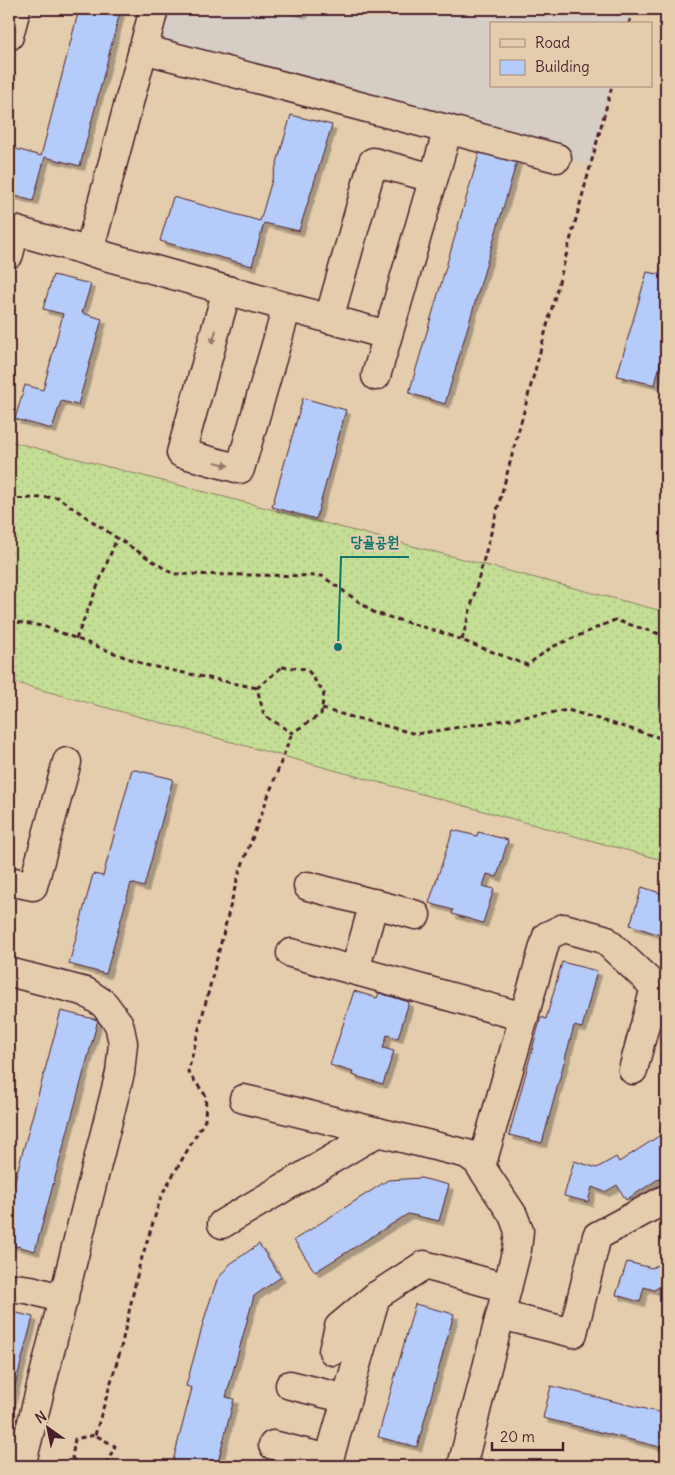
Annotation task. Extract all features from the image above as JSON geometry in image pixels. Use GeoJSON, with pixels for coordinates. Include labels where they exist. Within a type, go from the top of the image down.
{"type":"FeatureCollection","features":[{"type":"Feature","properties":{"kind":"lane"},"geometry":{"type":"LineString","coordinates":[[9,36],[16,9]]}},
{"type":"Feature","properties":{"kind":"lane"},"geometry":{"type":"LineString","coordinates":[[89,252],[154,9]]}},
{"type":"Feature","properties":{"kind":"lane"},"geometry":{"type":"LineString","coordinates":[[143,49],[558,158]]}},
{"type":"Feature","properties":{"kind":"lane"},"geometry":{"type":"LineString","coordinates":[[376,376],[448,129]]}},
{"type":"Feature","properties":{"kind":"lane"},"geometry":{"type":"LineString","coordinates":[[329,319],[372,162],[433,178]]}},
{"type":"Feature","properties":{"kind":"lane"},"geometry":{"type":"LineString","coordinates":[[11,238],[89,252],[387,335]]}},
{"type":"Feature","properties":{"kind":"lane"},"geometry":{"type":"LineString","coordinates":[[227,290],[181,453],[198,458],[240,469],[287,307]]}},
{"type":"Feature","properties":{"kind":"lane"},"geometry":{"type":"LineString","coordinates":[[9,880],[33,886],[67,762]]}},
{"type":"Feature","properties":{"kind":"lane"},"geometry":{"type":"LineString","coordinates":[[308,886],[416,914]]}},
{"type":"Feature","properties":{"kind":"lane"},"geometry":{"type":"LineString","coordinates":[[355,970],[374,903]]}},
{"type":"Feature","properties":{"kind":"lane"},"geometry":{"type":"LineString","coordinates":[[481,1167],[547,936],[564,928],[604,939],[661,988],[633,1070]]}},
{"type":"Feature","properties":{"kind":"lane"},"geometry":{"type":"LineString","coordinates":[[291,953],[524,1017]]}},
{"type":"Feature","properties":{"kind":"lane"},"geometry":{"type":"LineString","coordinates":[[9,972],[86,992],[104,1004],[119,1024],[123,1043],[120,1073],[22,1466]]}},
{"type":"Feature","properties":{"kind":"lane"},"geometry":{"type":"LineString","coordinates":[[244,1099],[467,1154],[477,1161],[513,1215],[519,1231],[517,1249],[462,1466]]}},
{"type":"Feature","properties":{"kind":"lane"},"geometry":{"type":"LineString","coordinates":[[222,1224],[378,1132]]}},
{"type":"Feature","properties":{"kind":"lane"},"geometry":{"type":"LineString","coordinates":[[501,1314],[573,1333],[597,1236],[666,1199]]}},
{"type":"Feature","properties":{"kind":"lane"},"geometry":{"type":"LineString","coordinates":[[333,1351],[339,1328],[376,1296],[424,1265],[507,1288]]}},
{"type":"Feature","properties":{"kind":"lane"},"geometry":{"type":"LineString","coordinates":[[9,1287],[31,1290],[64,1299]]}},
{"type":"Feature","properties":{"kind":"lane"},"geometry":{"type":"LineString","coordinates":[[273,1445],[329,1459],[376,1296]]}},
{"type":"Feature","properties":{"kind":"lane"},"geometry":{"type":"LineString","coordinates":[[290,1385],[346,1398]]}},
{"type":"Feature","properties":{"kind":"path"},"geometry":{"type":"LineString","coordinates":[[630,22],[633,9]]}},
{"type":"Feature","properties":{"kind":"path"},"geometry":{"type":"LineString","coordinates":[[462,640],[611,88]]}},
{"type":"Feature","properties":{"kind":"path"},"geometry":{"type":"LineString","coordinates":[[9,499],[57,497],[173,574],[322,576],[376,613],[462,640],[527,665],[552,647],[615,620],[666,636]]}},
{"type":"Feature","properties":{"kind":"path"},"geometry":{"type":"LineString","coordinates":[[76,638],[117,538]]}},
{"type":"Feature","properties":{"kind":"path"},"geometry":{"type":"LineString","coordinates":[[9,620],[43,626],[146,665],[257,688]]}},
{"type":"Feature","properties":{"kind":"path"},"geometry":{"type":"LineString","coordinates":[[95,1435],[120,1352],[140,1267],[162,1194],[205,1120],[206,1096],[188,1072],[238,876],[292,733],[321,714],[324,693],[307,668],[282,667],[257,688]]}},
{"type":"Feature","properties":{"kind":"path"},"geometry":{"type":"LineString","coordinates":[[257,688],[264,715],[292,733]]}},
{"type":"Feature","properties":{"kind":"path"},"geometry":{"type":"LineString","coordinates":[[322,709],[416,734],[568,710],[664,739],[666,742]]}},
{"type":"Feature","properties":{"kind":"path"},"geometry":{"type":"LineString","coordinates":[[81,1466],[72,1458],[75,1439],[95,1435],[115,1446],[105,1466],[102,1466]]}},
{"type":"Feature","properties":{"kind":"shaded area"},"geometry":{"type":"Polygon","coordinates":[[[156,9],[633,9],[630,22],[490,22],[490,88],[611,88],[590,165],[143,49],[156,9]]]}},
{"type":"Feature","properties":{"kind":"green space"},"geometry":{"type":"Polygon","coordinates":[[[9,441],[666,612],[666,861],[9,681],[9,441]]]}},
{"type":"Feature","properties":{"kind":"building"},"geometry":{"type":"Polygon","coordinates":[[[79,9],[107,9],[120,12],[80,166],[45,157],[33,201],[9,194],[9,147],[41,156],[79,9]]]}},
{"type":"Feature","properties":{"kind":"building"},"geometry":{"type":"Polygon","coordinates":[[[286,9],[304,9],[303,14],[286,9]]]}},
{"type":"Feature","properties":{"kind":"building"},"geometry":{"type":"Polygon","coordinates":[[[291,115],[332,125],[299,231],[264,223],[252,266],[160,241],[173,197],[260,221],[291,115]]]}},
{"type":"Feature","properties":{"kind":"building"},"geometry":{"type":"Polygon","coordinates":[[[480,151],[517,161],[445,404],[409,393],[480,151]]]}},
{"type":"Feature","properties":{"kind":"building"},"geometry":{"type":"Polygon","coordinates":[[[666,262],[666,339],[655,385],[617,376],[647,272],[658,274],[666,262]]]}},
{"type":"Feature","properties":{"kind":"building"},"geometry":{"type":"Polygon","coordinates":[[[53,275],[91,284],[82,313],[102,319],[78,405],[61,401],[52,429],[15,419],[25,385],[43,390],[63,314],[43,309],[53,275]]]}},
{"type":"Feature","properties":{"kind":"building"},"geometry":{"type":"Polygon","coordinates":[[[303,398],[346,410],[316,519],[272,507],[303,398]]]}},
{"type":"Feature","properties":{"kind":"building"},"geometry":{"type":"Polygon","coordinates":[[[132,769],[173,779],[144,887],[131,883],[106,974],[69,964],[93,874],[103,876],[132,769]]]}},
{"type":"Feature","properties":{"kind":"building"},"geometry":{"type":"Polygon","coordinates":[[[453,830],[477,836],[478,832],[508,840],[497,877],[487,874],[483,886],[494,889],[483,923],[452,914],[453,910],[429,903],[453,830]]]}},
{"type":"Feature","properties":{"kind":"building"},"geometry":{"type":"Polygon","coordinates":[[[642,887],[666,895],[666,937],[630,925],[642,887]]]}},
{"type":"Feature","properties":{"kind":"building"},"geometry":{"type":"Polygon","coordinates":[[[562,962],[597,971],[582,1028],[574,1026],[542,1143],[509,1135],[541,1017],[546,1019],[562,962]]]}},
{"type":"Feature","properties":{"kind":"building"},"geometry":{"type":"Polygon","coordinates":[[[354,991],[377,998],[379,993],[409,1002],[398,1038],[387,1035],[383,1048],[394,1051],[383,1084],[352,1075],[353,1072],[330,1065],[354,991]]]}},
{"type":"Feature","properties":{"kind":"building"},"geometry":{"type":"Polygon","coordinates":[[[61,1011],[98,1020],[35,1251],[9,1244],[9,1202],[61,1011]]]}},
{"type":"Feature","properties":{"kind":"building"},"geometry":{"type":"Polygon","coordinates":[[[666,1110],[666,1155],[663,1157],[666,1162],[666,1174],[626,1200],[617,1185],[605,1192],[592,1187],[588,1202],[564,1196],[574,1161],[597,1168],[616,1157],[619,1162],[659,1136],[666,1110]]]}},
{"type":"Feature","properties":{"kind":"building"},"geometry":{"type":"Polygon","coordinates":[[[421,1178],[449,1185],[439,1221],[408,1214],[315,1272],[294,1240],[388,1180],[421,1178]]]}},
{"type":"Feature","properties":{"kind":"building"},"geometry":{"type":"Polygon","coordinates":[[[259,1244],[281,1277],[254,1296],[226,1397],[234,1399],[217,1466],[194,1466],[173,1461],[192,1388],[186,1386],[217,1280],[230,1264],[259,1244]]]}},
{"type":"Feature","properties":{"kind":"building"},"geometry":{"type":"Polygon","coordinates":[[[666,1260],[666,1283],[654,1290],[644,1287],[640,1302],[616,1295],[627,1262],[652,1268],[666,1260]]]}},
{"type":"Feature","properties":{"kind":"building"},"geometry":{"type":"Polygon","coordinates":[[[415,1304],[454,1314],[417,1447],[378,1437],[415,1304]]]}},
{"type":"Feature","properties":{"kind":"building"},"geometry":{"type":"Polygon","coordinates":[[[9,1311],[33,1317],[9,1408],[9,1311]]]}},
{"type":"Feature","properties":{"kind":"building"},"geometry":{"type":"Polygon","coordinates":[[[551,1386],[666,1414],[660,1447],[543,1418],[551,1386]]]}},
{"type":"Feature","properties":{"kind":"place","name":"당골공원"},"geometry":{"type":"Point","coordinates":[338,647]}}]}
